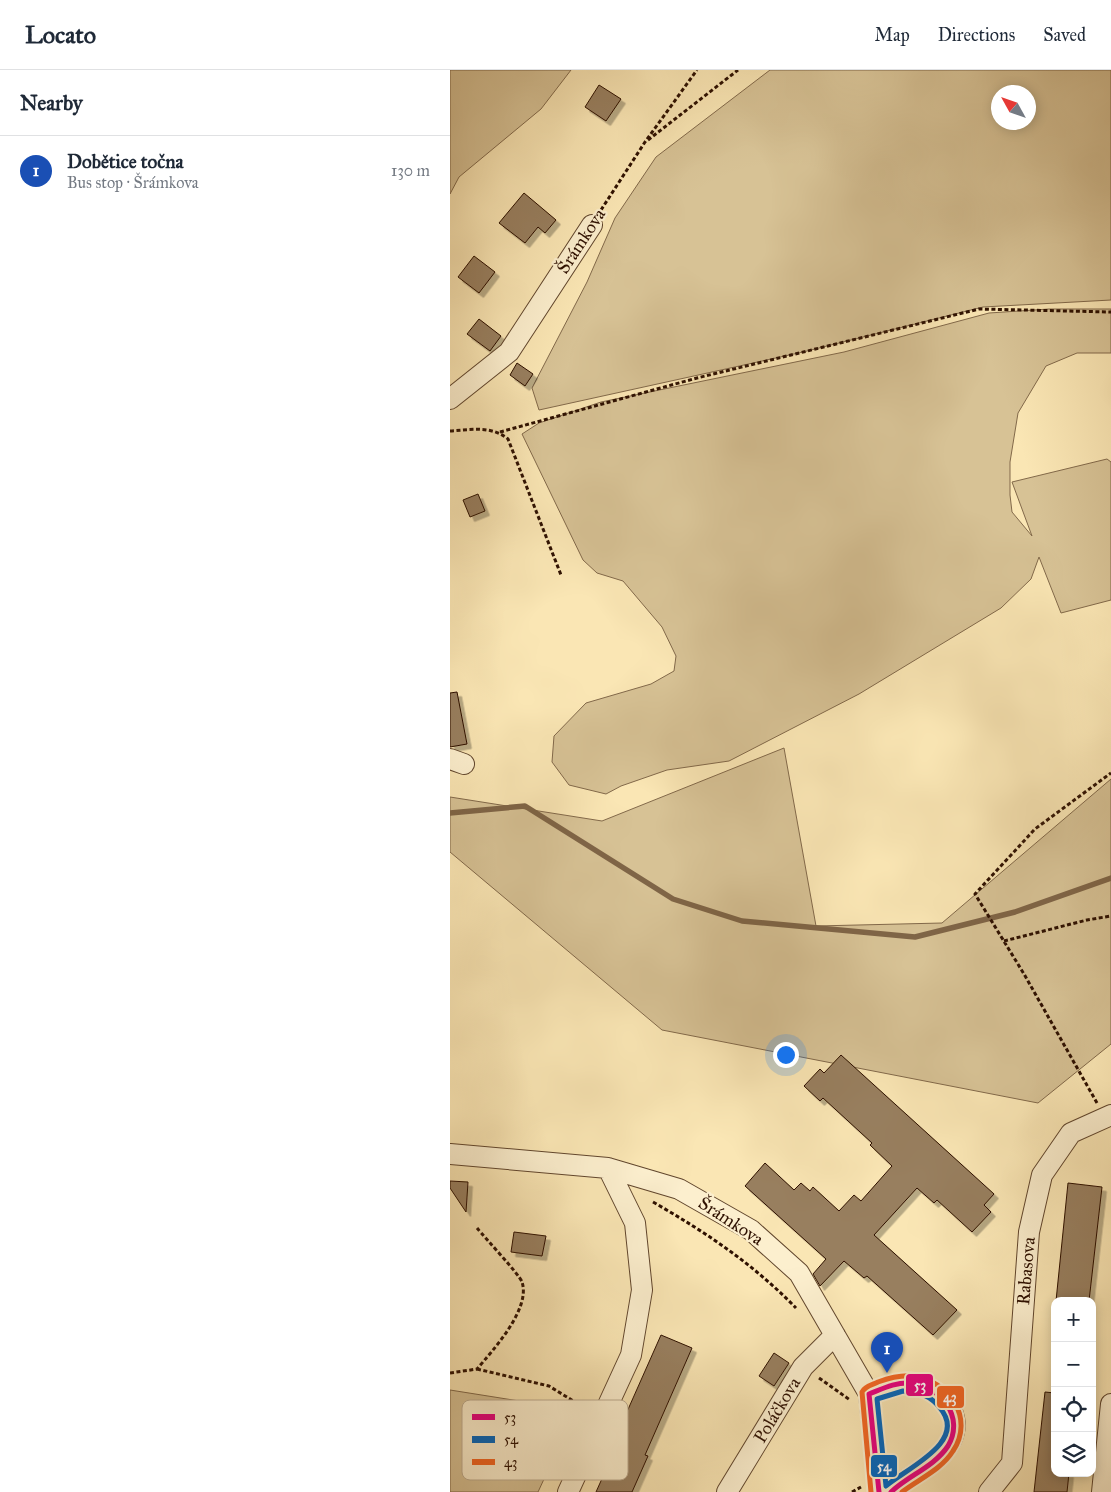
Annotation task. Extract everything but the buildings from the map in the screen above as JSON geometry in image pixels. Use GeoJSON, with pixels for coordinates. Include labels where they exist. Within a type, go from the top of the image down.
{"type":"FeatureCollection","features":[{"type":"Feature","properties":{"kind":"street","name":"Šrámkova"},"geometry":{"type":"LineString","coordinates":[[450,399],[509,352],[592,225]]}},
{"type":"Feature","properties":{"kind":"street","name":"Rabasova"},"geometry":{"type":"LineString","coordinates":[[1008,1492],[1012,1463],[1029,1232],[1042,1175],[1071,1133],[1108,1116]]}},
{"type":"Feature","properties":{"kind":"street","name":"Šrámkova"},"geometry":{"type":"LineString","coordinates":[[450,1154],[608,1168],[679,1189],[751,1230],[799,1273],[870,1394],[879,1492]]}},
{"type":"Feature","properties":{"kind":"street"},"geometry":{"type":"LineString","coordinates":[[608,1168],[635,1223],[642,1290],[631,1355],[610,1400]]}},
{"type":"Feature","properties":{"kind":"street","name":"Poláčkova"},"geometry":{"type":"LineString","coordinates":[[728,1492],[803,1367],[835,1336]]}},
{"type":"Feature","properties":{"kind":"street"},"geometry":{"type":"LineString","coordinates":[[870,1394],[898,1383],[913,1383],[942,1397],[952,1409],[956,1422],[955,1436],[940,1456],[891,1492]]}},
{"type":"Feature","properties":{"kind":"street"},"geometry":{"type":"LineString","coordinates":[[1102,1492],[1111,1404]]}},
{"type":"Feature","properties":{"kind":"street"},"geometry":{"type":"LineString","coordinates":[[989,1492],[1012,1463]]}},
{"type":"Feature","properties":{"kind":"street"},"geometry":{"type":"LineString","coordinates":[[568,1492],[574,1480]]}},
{"type":"Feature","properties":{"kind":"path","name":"Šrámkova"},"geometry":{"type":"LineString","coordinates":[[592,225],[645,142],[697,70]]}},
{"type":"Feature","properties":{"kind":"path"},"geometry":{"type":"LineString","coordinates":[[645,142],[738,70]]}},
{"type":"Feature","properties":{"kind":"path"},"geometry":{"type":"LineString","coordinates":[[500,432],[697,378],[979,309],[1111,312]]}},
{"type":"Feature","properties":{"kind":"path"},"geometry":{"type":"LineString","coordinates":[[450,431],[487,429],[500,432],[508,439],[561,576]]}},
{"type":"Feature","properties":{"kind":"path"},"geometry":{"type":"LineString","coordinates":[[1108,1116],[975,894],[1035,829],[1111,773]]}},
{"type":"Feature","properties":{"kind":"path"},"geometry":{"type":"LineString","coordinates":[[1004,941],[1086,920],[1111,916]]}},
{"type":"Feature","properties":{"kind":"path"},"geometry":{"type":"LineString","coordinates":[[649,1200],[708,1233],[759,1272],[800,1315]]}},
{"type":"Feature","properties":{"kind":"path"},"geometry":{"type":"LineString","coordinates":[[477,1228],[522,1282],[523,1298],[508,1330],[477,1369]]}},
{"type":"Feature","properties":{"kind":"path"},"geometry":{"type":"LineString","coordinates":[[803,1367],[850,1400],[854,1407]]}},
{"type":"Feature","properties":{"kind":"path"},"geometry":{"type":"LineString","coordinates":[[450,1373],[477,1369],[549,1386],[572,1400]]}},
{"type":"Feature","properties":{"kind":"shaded area"},"geometry":{"type":"Polygon","coordinates":[[[450,70],[571,70],[541,109],[459,177],[450,194],[450,70]]]}},
{"type":"Feature","properties":{"kind":"shaded area"},"geometry":{"type":"Polygon","coordinates":[[[770,70],[1111,70],[1111,300],[983,307],[803,352],[539,410],[532,388],[587,282],[615,218],[656,157],[770,70]]]}},
{"type":"Feature","properties":{"kind":"shaded area"},"geometry":{"type":"Polygon","coordinates":[[[1049,309],[1111,309],[1111,353],[1077,353],[1046,366],[1018,413],[1010,462],[1012,512],[1032,536],[1012,482],[1107,459],[1111,462],[1111,600],[1061,613],[1039,557],[1031,579],[1001,608],[859,694],[729,761],[667,770],[621,786],[606,794],[569,785],[552,762],[554,736],[586,703],[651,684],[674,671],[676,656],[662,627],[623,581],[597,573],[583,560],[522,434],[539,423],[601,402],[844,352],[989,313],[1049,309]]]}},
{"type":"Feature","properties":{"kind":"shaded area"},"geometry":{"type":"Polygon","coordinates":[[[784,748],[816,926],[942,923],[1111,779],[1111,1044],[1038,1103],[662,1030],[450,852],[450,797],[602,821],[784,748]]]}},
{"type":"Feature","properties":{"kind":"shaded area"},"geometry":{"type":"Polygon","coordinates":[[[450,1390],[513,1400],[462,1400],[462,1480],[544,1480],[538,1492],[450,1492],[450,1390]]]}},
{"type":"Feature","properties":{"kind":"waterway"},"geometry":{"type":"LineString","coordinates":[[450,813],[525,806],[673,899],[742,921],[915,937],[1015,912],[1111,878]]}},
{"type":"Feature","properties":{"kind":"transit line","name":"43"},"geometry":{"type":"LineString","coordinates":[[871,1492],[862,1392],[867,1387],[890,1378],[912,1376],[925,1379],[947,1393],[955,1403],[961,1426],[959,1438],[948,1458],[936,1469],[902,1492]]}},
{"type":"Feature","properties":{"kind":"transit line","name":"53"},"geometry":{"type":"LineString","coordinates":[[879,1492],[869,1394],[900,1384],[921,1385],[931,1390],[947,1405],[952,1414],[954,1424],[953,1435],[948,1446],[936,1460],[891,1492]]}},
{"type":"Feature","properties":{"kind":"transit line","name":"54"},"geometry":{"type":"LineString","coordinates":[[903,1391],[923,1395],[932,1400],[940,1408],[947,1420],[946,1432],[941,1443],[931,1453],[886,1486],[877,1399],[903,1391]]}},
{"type":"Feature","properties":{"kind":"place","name":"Dobětice točna"},"geometry":{"type":"Point","coordinates":[887,1373]}}]}
